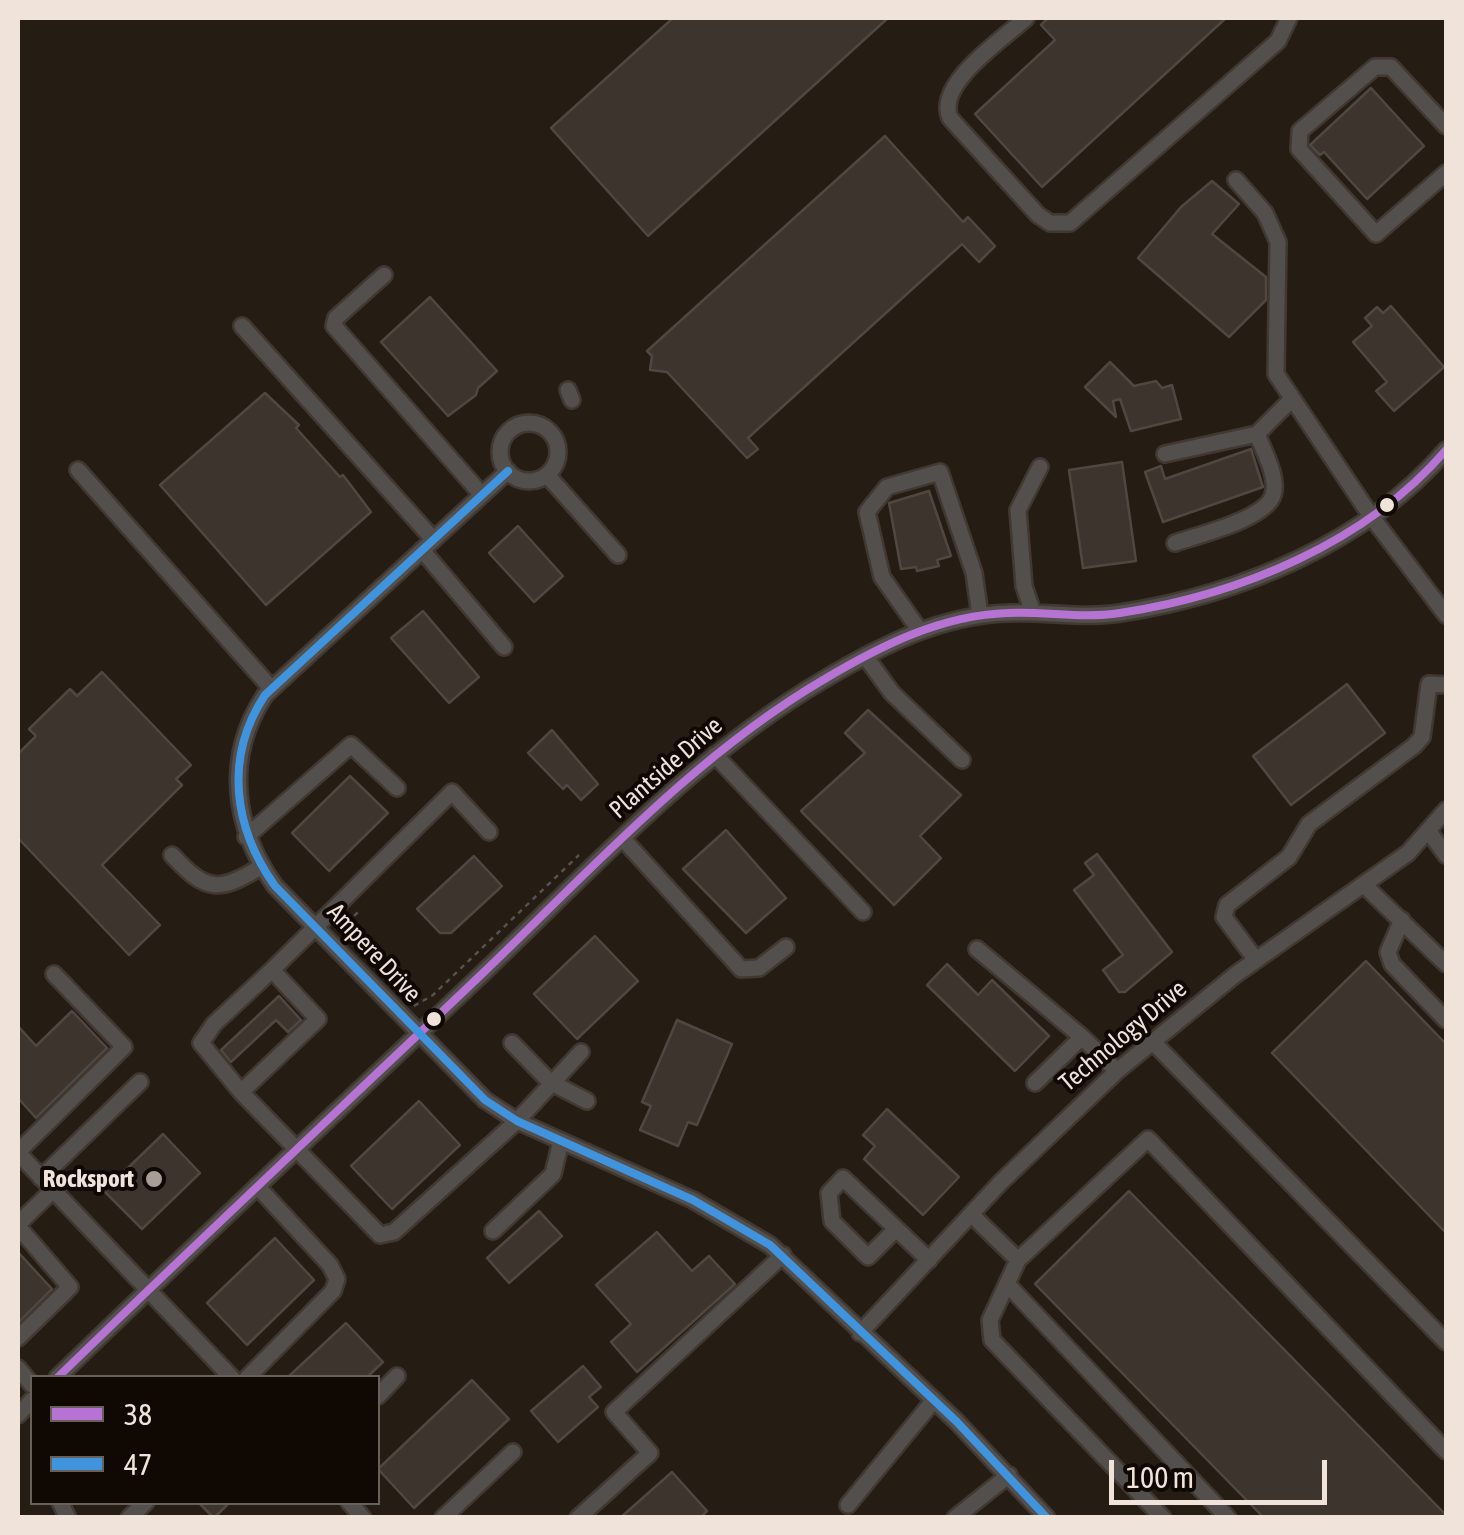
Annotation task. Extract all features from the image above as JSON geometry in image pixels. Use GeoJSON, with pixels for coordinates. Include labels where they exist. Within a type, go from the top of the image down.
{"type":"FeatureCollection","features":[{"type":"Feature","properties":{"kind":"street"},"geometry":{"type":"LineString","coordinates":[[1026,18],[954,84],[947,112],[1038,216],[1060,225],[1070,222],[1278,41],[1289,18]]}},
{"type":"Feature","properties":{"kind":"street"},"geometry":{"type":"LineString","coordinates":[[1446,126],[1391,67],[1375,67],[1300,130],[1299,149],[1376,234],[1446,173]]}},
{"type":"Feature","properties":{"kind":"street"},"geometry":{"type":"LineString","coordinates":[[1236,180],[1266,213],[1278,242],[1281,299],[1274,356],[1290,401],[1446,615]]}},
{"type":"Feature","properties":{"kind":"street"},"geometry":{"type":"LineString","coordinates":[[384,275],[336,318],[334,326],[482,495]]}},
{"type":"Feature","properties":{"kind":"street"},"geometry":{"type":"LineString","coordinates":[[242,326],[427,544],[504,646]]}},
{"type":"Feature","properties":{"kind":"street"},"geometry":{"type":"LineString","coordinates":[[1165,454],[1257,434],[1290,401]]}},
{"type":"Feature","properties":{"kind":"street"},"geometry":{"type":"LineString","coordinates":[[532,422],[545,427],[558,445],[559,454],[546,475],[529,480],[508,472],[500,456],[506,435],[517,425],[532,422]]}},
{"type":"Feature","properties":{"kind":"street"},"geometry":{"type":"LineString","coordinates":[[1174,543],[1256,515],[1268,504],[1274,483],[1257,434]]}},
{"type":"Feature","properties":{"kind":"street","name":"Plantside Drive"},"geometry":{"type":"LineString","coordinates":[[59,1375],[623,840],[716,755],[794,698],[865,656],[920,630],[980,615],[1033,613],[1070,618],[1118,613],[1211,593],[1304,556],[1371,516],[1412,486],[1446,450]]}},
{"type":"Feature","properties":{"kind":"street"},"geometry":{"type":"LineString","coordinates":[[1033,613],[1024,586],[1018,510],[1040,467]]}},
{"type":"Feature","properties":{"kind":"street"},"geometry":{"type":"LineString","coordinates":[[78,470],[271,688]]}},
{"type":"Feature","properties":{"kind":"street","name":"Ampere Drive"},"geometry":{"type":"LineString","coordinates":[[508,472],[271,688],[249,724],[241,748],[238,792],[246,837],[262,866],[314,926],[461,1081],[517,1120],[708,1208],[783,1255],[934,1400],[1046,1518]]}},
{"type":"Feature","properties":{"kind":"street"},"geometry":{"type":"LineString","coordinates":[[920,630],[882,577],[867,512],[887,486],[940,472],[974,573],[980,615]]}},
{"type":"Feature","properties":{"kind":"street"},"geometry":{"type":"LineString","coordinates":[[546,475],[618,555]]}},
{"type":"Feature","properties":{"kind":"street"},"geometry":{"type":"LineString","coordinates":[[865,656],[892,693],[962,760]]}},
{"type":"Feature","properties":{"kind":"street"},"geometry":{"type":"LineString","coordinates":[[1256,960],[1224,916],[1227,905],[1289,857],[1309,824],[1414,746],[1422,737],[1430,684],[1446,684]]}},
{"type":"Feature","properties":{"kind":"street"},"geometry":{"type":"LineString","coordinates":[[246,837],[351,745],[397,788]]}},
{"type":"Feature","properties":{"kind":"street"},"geometry":{"type":"LineString","coordinates":[[716,755],[863,912]]}},
{"type":"Feature","properties":{"kind":"street"},"geometry":{"type":"LineString","coordinates":[[489,832],[452,792],[214,1024],[201,1044],[241,1092],[380,1235],[394,1232],[517,1120],[581,1052]]}},
{"type":"Feature","properties":{"kind":"street","name":"Technology Drive"},"geometry":{"type":"LineString","coordinates":[[860,1332],[1117,1070],[1256,960],[1364,885],[1430,833],[1446,810]]}},
{"type":"Feature","properties":{"kind":"street"},"geometry":{"type":"LineString","coordinates":[[1430,833],[1446,850]]}},
{"type":"Feature","properties":{"kind":"street"},"geometry":{"type":"LineString","coordinates":[[623,840],[741,969],[759,968],[786,948]]}},
{"type":"Feature","properties":{"kind":"street"},"geometry":{"type":"LineString","coordinates":[[172,855],[194,879],[210,885],[230,885],[262,866]]}},
{"type":"Feature","properties":{"kind":"street"},"geometry":{"type":"LineString","coordinates":[[1364,885],[1446,964]]}},
{"type":"Feature","properties":{"kind":"street"},"geometry":{"type":"LineString","coordinates":[[1402,920],[1388,952],[1392,964],[1446,1020]]}},
{"type":"Feature","properties":{"kind":"street"},"geometry":{"type":"LineString","coordinates":[[977,948],[1117,1070]]}},
{"type":"Feature","properties":{"kind":"street"},"geometry":{"type":"LineString","coordinates":[[241,1092],[318,1020],[272,970]]}},
{"type":"Feature","properties":{"kind":"street"},"geometry":{"type":"LineString","coordinates":[[54,974],[124,1046],[18,1153],[229,1375]]}},
{"type":"Feature","properties":{"kind":"street"},"geometry":{"type":"LineString","coordinates":[[1035,1083],[1082,1037]]}},
{"type":"Feature","properties":{"kind":"street"},"geometry":{"type":"LineString","coordinates":[[1152,1041],[1446,1342]]}},
{"type":"Feature","properties":{"kind":"street"},"geometry":{"type":"LineString","coordinates":[[512,1042],[550,1082],[587,1101]]}},
{"type":"Feature","properties":{"kind":"street"},"geometry":{"type":"LineString","coordinates":[[18,1338],[70,1287],[20,1230],[19,1223],[47,1184],[140,1082]]}},
{"type":"Feature","properties":{"kind":"street"},"geometry":{"type":"LineString","coordinates":[[1164,1518],[992,1340],[990,1320],[1018,1260],[1148,1139],[1446,1450]]}},
{"type":"Feature","properties":{"kind":"street"},"geometry":{"type":"LineString","coordinates":[[493,1232],[553,1174],[561,1140]]}},
{"type":"Feature","properties":{"kind":"street"},"geometry":{"type":"LineString","coordinates":[[896,1228],[868,1257],[832,1222],[828,1193],[843,1178],[930,1260]]}},
{"type":"Feature","properties":{"kind":"street"},"geometry":{"type":"LineString","coordinates":[[250,1375],[332,1291],[337,1279],[330,1264],[257,1186]]}},
{"type":"Feature","properties":{"kind":"street"},"geometry":{"type":"LineString","coordinates":[[972,1214],[1018,1260]]}},
{"type":"Feature","properties":{"kind":"street"},"geometry":{"type":"LineString","coordinates":[[578,1518],[650,1453],[614,1412],[783,1255]]}},
{"type":"Feature","properties":{"kind":"street"},"geometry":{"type":"LineString","coordinates":[[1009,1286],[1228,1518]]}},
{"type":"Feature","properties":{"kind":"street"},"geometry":{"type":"LineString","coordinates":[[380,1394],[397,1376]]}},
{"type":"Feature","properties":{"kind":"street"},"geometry":{"type":"LineString","coordinates":[[848,1505],[934,1400]]}},
{"type":"Feature","properties":{"kind":"street"},"geometry":{"type":"LineString","coordinates":[[443,1518],[513,1452]]}},
{"type":"Feature","properties":{"kind":"street"},"geometry":{"type":"LineString","coordinates":[[955,1518],[1008,1475]]}},
{"type":"Feature","properties":{"kind":"path"},"geometry":{"type":"LineString","coordinates":[[406,1004],[427,1000],[579,855]]}},
{"type":"Feature","properties":{"kind":"path"},"geometry":{"type":"LineString","coordinates":[[336,934],[360,910]]}},
{"type":"Feature","properties":{"kind":"building"},"geometry":{"type":"Polygon","coordinates":[[[673,18],[888,18],[648,236],[551,128],[673,18]]]}},
{"type":"Feature","properties":{"kind":"building"},"geometry":{"type":"Polygon","coordinates":[[[1048,18],[1226,18],[1042,187],[975,114],[1055,40],[1041,25],[1048,18]]]}},
{"type":"Feature","properties":{"kind":"building"},"geometry":{"type":"Polygon","coordinates":[[[1371,88],[1424,146],[1367,199],[1324,152],[1320,155],[1310,145],[1371,88]]]}},
{"type":"Feature","properties":{"kind":"building"},"geometry":{"type":"Polygon","coordinates":[[[885,136],[963,222],[968,217],[995,246],[979,262],[962,244],[748,438],[758,449],[747,458],[667,372],[650,370],[652,356],[647,351],[885,136]]]}},
{"type":"Feature","properties":{"kind":"building"},"geometry":{"type":"Polygon","coordinates":[[[1212,181],[1239,204],[1212,234],[1266,277],[1266,300],[1229,337],[1138,258],[1181,207],[1212,181]]]}},
{"type":"Feature","properties":{"kind":"building"},"geometry":{"type":"Polygon","coordinates":[[[430,297],[497,371],[478,388],[476,395],[448,416],[381,342],[430,297]]]}},
{"type":"Feature","properties":{"kind":"building"},"geometry":{"type":"Polygon","coordinates":[[[1391,306],[1444,367],[1394,411],[1376,391],[1387,382],[1353,342],[1372,326],[1365,318],[1377,307],[1383,313],[1391,306]]]}},
{"type":"Feature","properties":{"kind":"building"},"geometry":{"type":"Polygon","coordinates":[[[1110,362],[1134,386],[1156,381],[1162,388],[1172,385],[1181,419],[1131,431],[1120,399],[1113,401],[1116,417],[1085,387],[1110,362]]]}},
{"type":"Feature","properties":{"kind":"building"},"geometry":{"type":"Polygon","coordinates":[[[265,393],[299,425],[296,428],[340,477],[343,475],[371,512],[266,605],[160,485],[265,393]]]}},
{"type":"Feature","properties":{"kind":"building"},"geometry":{"type":"Polygon","coordinates":[[[1251,449],[1263,487],[1163,522],[1145,472],[1161,466],[1165,479],[1251,449]]]}},
{"type":"Feature","properties":{"kind":"building"},"geometry":{"type":"Polygon","coordinates":[[[1122,462],[1136,561],[1083,568],[1069,470],[1122,462]]]}},
{"type":"Feature","properties":{"kind":"building"},"geometry":{"type":"Polygon","coordinates":[[[929,491],[951,556],[937,560],[939,566],[917,571],[916,567],[901,569],[889,503],[929,491]]]}},
{"type":"Feature","properties":{"kind":"building"},"geometry":{"type":"Polygon","coordinates":[[[518,526],[563,576],[534,602],[489,553],[518,526]]]}},
{"type":"Feature","properties":{"kind":"building"},"geometry":{"type":"Polygon","coordinates":[[[423,611],[479,677],[449,703],[391,638],[423,611]]]}},
{"type":"Feature","properties":{"kind":"building"},"geometry":{"type":"Polygon","coordinates":[[[102,672],[191,765],[176,779],[182,785],[102,865],[160,925],[129,955],[18,838],[18,754],[36,736],[29,729],[70,689],[77,696],[102,672]]]}},
{"type":"Feature","properties":{"kind":"building"},"geometry":{"type":"Polygon","coordinates":[[[1347,684],[1385,733],[1291,805],[1253,756],[1347,684]]]}},
{"type":"Feature","properties":{"kind":"building"},"geometry":{"type":"Polygon","coordinates":[[[868,710],[961,795],[920,836],[941,858],[894,905],[801,811],[865,753],[845,733],[868,710]]]}},
{"type":"Feature","properties":{"kind":"building"},"geometry":{"type":"Polygon","coordinates":[[[552,730],[598,784],[581,800],[567,785],[563,789],[528,753],[552,730]]]}},
{"type":"Feature","properties":{"kind":"building"},"geometry":{"type":"Polygon","coordinates":[[[350,776],[388,813],[329,871],[292,833],[350,776]]]}},
{"type":"Feature","properties":{"kind":"building"},"geometry":{"type":"Polygon","coordinates":[[[726,830],[786,898],[746,933],[683,869],[726,830]]]}},
{"type":"Feature","properties":{"kind":"building"},"geometry":{"type":"Polygon","coordinates":[[[1097,854],[1172,952],[1125,992],[1119,992],[1103,970],[1123,955],[1074,890],[1094,875],[1085,863],[1097,854]]]}},
{"type":"Feature","properties":{"kind":"building"},"geometry":{"type":"Polygon","coordinates":[[[474,856],[502,886],[451,933],[440,933],[417,909],[474,856]]]}},
{"type":"Feature","properties":{"kind":"building"},"geometry":{"type":"Polygon","coordinates":[[[595,936],[638,981],[577,1039],[534,994],[595,936]]]}},
{"type":"Feature","properties":{"kind":"building"},"geometry":{"type":"Polygon","coordinates":[[[1366,961],[1446,1044],[1446,1233],[1272,1053],[1366,961]]]}},
{"type":"Feature","properties":{"kind":"building"},"geometry":{"type":"Polygon","coordinates":[[[947,964],[978,995],[992,980],[1049,1036],[1015,1071],[927,985],[947,964]]]}},
{"type":"Feature","properties":{"kind":"building"},"geometry":{"type":"Polygon","coordinates":[[[279,996],[301,1020],[288,1032],[276,1020],[231,1062],[221,1050],[279,996]]]}},
{"type":"Feature","properties":{"kind":"building"},"geometry":{"type":"Polygon","coordinates":[[[72,1011],[107,1048],[36,1118],[18,1098],[18,1026],[36,1046],[72,1011]]]}},
{"type":"Feature","properties":{"kind":"building"},"geometry":{"type":"Polygon","coordinates":[[[677,1020],[732,1044],[697,1125],[688,1122],[678,1146],[640,1130],[651,1106],[642,1102],[677,1020]]]}},
{"type":"Feature","properties":{"kind":"building"},"geometry":{"type":"Polygon","coordinates":[[[419,1101],[460,1145],[392,1209],[351,1166],[419,1101]]]}},
{"type":"Feature","properties":{"kind":"building"},"geometry":{"type":"Polygon","coordinates":[[[887,1109],[959,1177],[923,1215],[864,1159],[875,1146],[863,1135],[887,1109]]]}},
{"type":"Feature","properties":{"kind":"building"},"geometry":{"type":"Polygon","coordinates":[[[163,1134],[200,1173],[142,1229],[104,1191],[163,1134]]]}},
{"type":"Feature","properties":{"kind":"building"},"geometry":{"type":"Polygon","coordinates":[[[1129,1191],[1446,1518],[1264,1518],[1035,1284],[1129,1191]]]}},
{"type":"Feature","properties":{"kind":"building"},"geometry":{"type":"Polygon","coordinates":[[[539,1211],[562,1236],[509,1283],[487,1258],[539,1211]]]}},
{"type":"Feature","properties":{"kind":"building"},"geometry":{"type":"Polygon","coordinates":[[[657,1232],[692,1271],[709,1256],[735,1284],[637,1372],[611,1342],[631,1324],[596,1285],[657,1232]]]}},
{"type":"Feature","properties":{"kind":"building"},"geometry":{"type":"Polygon","coordinates":[[[275,1238],[314,1280],[247,1345],[207,1303],[275,1238]]]}},
{"type":"Feature","properties":{"kind":"building"},"geometry":{"type":"Polygon","coordinates":[[[18,1252],[52,1289],[18,1323],[18,1252]]]}},
{"type":"Feature","properties":{"kind":"building"},"geometry":{"type":"Polygon","coordinates":[[[346,1323],[383,1362],[369,1375],[290,1375],[346,1323]]]}},
{"type":"Feature","properties":{"kind":"building"},"geometry":{"type":"Polygon","coordinates":[[[583,1366],[601,1387],[589,1397],[598,1407],[558,1442],[531,1411],[583,1366]]]}},
{"type":"Feature","properties":{"kind":"building"},"geometry":{"type":"Polygon","coordinates":[[[472,1380],[509,1419],[414,1508],[380,1467],[472,1380]]]}},
{"type":"Feature","properties":{"kind":"building"},"geometry":{"type":"Polygon","coordinates":[[[672,1472],[707,1511],[700,1518],[620,1518],[672,1472]]]}},
{"type":"Feature","properties":{"kind":"building"},"geometry":{"type":"Polygon","coordinates":[[[201,1505],[227,1505],[214,1518],[201,1505]]]}},
{"type":"Feature","properties":{"kind":"transit line","name":"38"},"geometry":{"type":"LineString","coordinates":[[60,1375],[645,816],[776,710],[867,655],[935,626],[1008,613],[1120,613],[1165,605],[1254,578],[1339,538],[1414,483],[1446,450]]}},
{"type":"Feature","properties":{"kind":"transit line","name":"47"},"geometry":{"type":"LineString","coordinates":[[508,471],[265,695],[243,743],[239,767],[243,816],[261,863],[275,886],[485,1100],[517,1121],[693,1200],[770,1245],[957,1422],[1047,1518]]}},
{"type":"Feature","properties":{"kind":"place","name":"Rocksport"},"geometry":{"type":"Point","coordinates":[154,1179]}}]}
